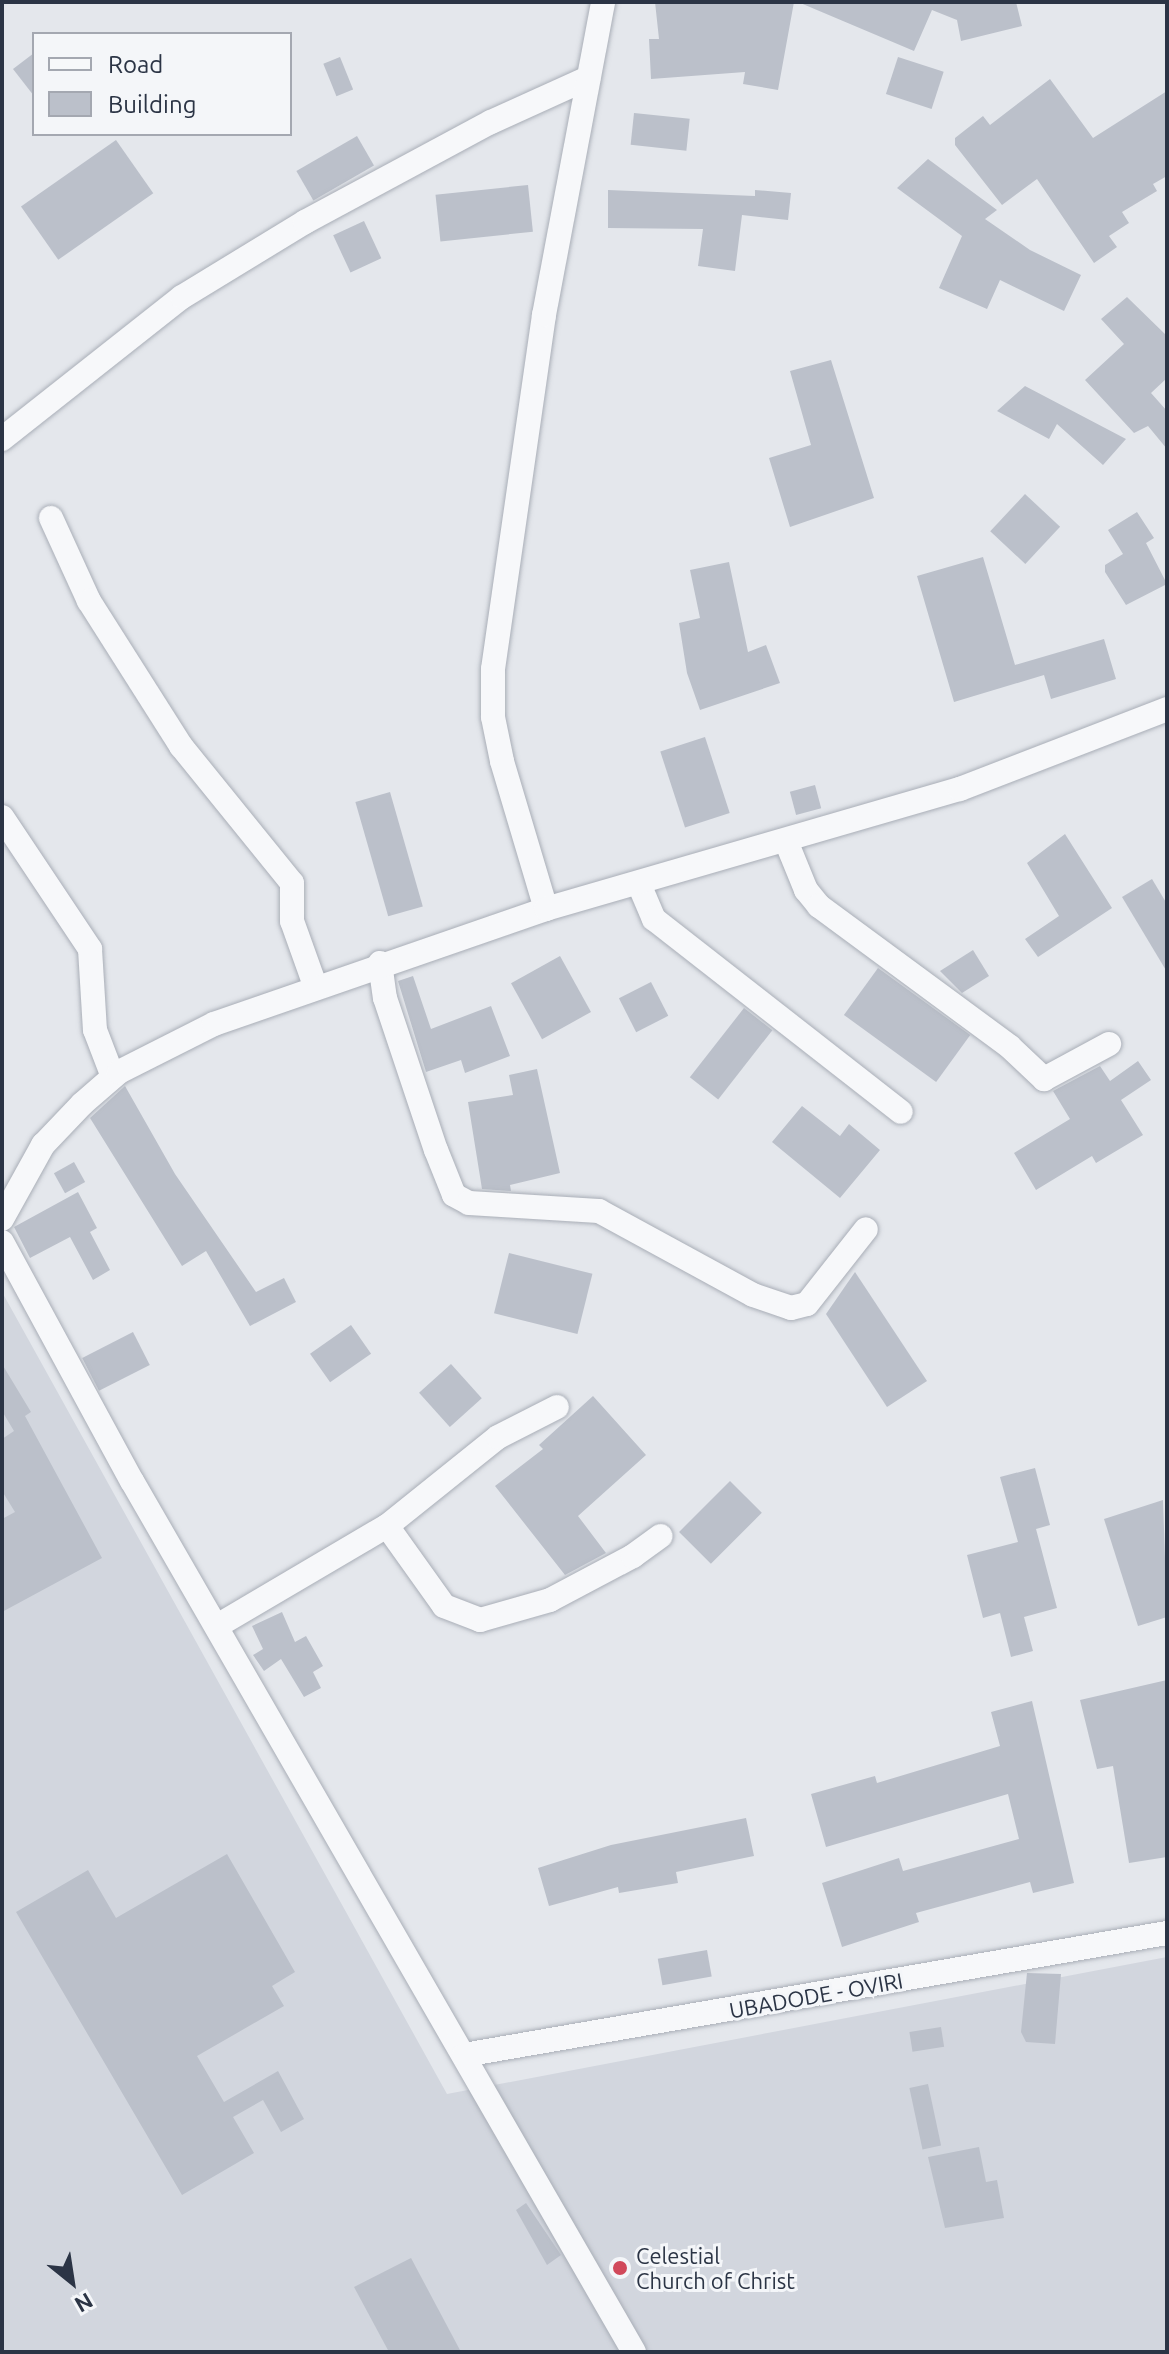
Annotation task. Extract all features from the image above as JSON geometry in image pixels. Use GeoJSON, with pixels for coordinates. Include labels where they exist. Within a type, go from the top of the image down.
{"type":"FeatureCollection","features":[{"type":"Feature","properties":{"kind":"street"},"geometry":{"type":"LineString","coordinates":[[546,909],[502,761],[493,717],[493,669],[544,315],[603,2]]}},
{"type":"Feature","properties":{"kind":"street"},"geometry":{"type":"LineString","coordinates":[[2,439],[194,290],[491,122],[588,78]]}},
{"type":"Feature","properties":{"kind":"street"},"geometry":{"type":"LineString","coordinates":[[51,518],[89,601],[181,746],[292,883],[292,921],[316,988]]}},
{"type":"Feature","properties":{"kind":"street"},"geometry":{"type":"LineString","coordinates":[[2,1219],[43,1145],[113,1077],[214,1024],[380,963],[546,909],[960,789],[1167,709]]}},
{"type":"Feature","properties":{"kind":"street"},"geometry":{"type":"LineString","coordinates":[[2,817],[90,949],[95,1030],[113,1077]]}},
{"type":"Feature","properties":{"kind":"street"},"geometry":{"type":"LineString","coordinates":[[786,841],[806,890],[819,906],[1010,1047],[1044,1079],[1109,1044]]}},
{"type":"Feature","properties":{"kind":"street"},"geometry":{"type":"LineString","coordinates":[[639,884],[654,919],[901,1112]]}},
{"type":"Feature","properties":{"kind":"street"},"geometry":{"type":"LineString","coordinates":[[380,963],[385,998],[454,1195],[469,1203],[599,1211],[753,1295],[791,1308],[807,1304],[866,1229]]}},
{"type":"Feature","properties":{"kind":"street"},"geometry":{"type":"LineString","coordinates":[[2,1242],[34,1308],[634,2352]]}},
{"type":"Feature","properties":{"kind":"street"},"geometry":{"type":"LineString","coordinates":[[217,1626],[387,1526],[498,1437],[557,1407]]}},
{"type":"Feature","properties":{"kind":"street"},"geometry":{"type":"LineString","coordinates":[[387,1526],[444,1606],[480,1620],[550,1600],[633,1556],[661,1536]]}},
{"type":"Feature","properties":{"kind":"street","name":"UBADODE - OVIRI"},"geometry":{"type":"LineString","coordinates":[[464,2055],[1167,1933]]}},
{"type":"Feature","properties":{"kind":"shaded area"},"geometry":{"type":"Polygon","coordinates":[[[2,1292],[447,2094],[1167,1957],[1167,2352],[2,2352],[2,1292]]]}},
{"type":"Feature","properties":{"kind":"building"},"geometry":{"type":"Polygon","coordinates":[[[655,2],[794,2],[778,90],[743,84],[745,72],[651,79],[649,39],[659,39],[655,2]]]}},
{"type":"Feature","properties":{"kind":"building"},"geometry":{"type":"Polygon","coordinates":[[[798,2],[1016,2],[1022,26],[961,41],[957,20],[932,10],[914,51],[798,2]]]}},
{"type":"Feature","properties":{"kind":"building"},"geometry":{"type":"Polygon","coordinates":[[[32,55],[32,93],[13,69],[32,55]]]}},
{"type":"Feature","properties":{"kind":"building"},"geometry":{"type":"Polygon","coordinates":[[[340,57],[353,89],[336,96],[323,64],[340,57]]]}},
{"type":"Feature","properties":{"kind":"building"},"geometry":{"type":"Polygon","coordinates":[[[898,57],[944,72],[932,109],[886,94],[898,57]]]}},
{"type":"Feature","properties":{"kind":"building"},"geometry":{"type":"Polygon","coordinates":[[[1050,79],[1093,138],[1167,91],[1167,176],[1153,184],[1157,191],[1122,212],[1129,223],[1109,236],[1117,247],[1094,263],[1037,179],[1002,205],[955,145],[955,138],[983,116],[990,125],[1050,79]]]}},
{"type":"Feature","properties":{"kind":"building"},"geometry":{"type":"Polygon","coordinates":[[[634,113],[690,119],[686,151],[631,145],[634,113]]]}},
{"type":"Feature","properties":{"kind":"building"},"geometry":{"type":"Polygon","coordinates":[[[357,136],[374,165],[313,200],[296,171],[357,136]]]}},
{"type":"Feature","properties":{"kind":"building"},"geometry":{"type":"Polygon","coordinates":[[[116,140],[153,193],[58,260],[21,207],[116,140]]]}},
{"type":"Feature","properties":{"kind":"building"},"geometry":{"type":"Polygon","coordinates":[[[928,159],[997,210],[985,219],[1030,250],[1081,275],[1064,311],[1000,280],[987,309],[939,288],[962,236],[897,188],[928,159]]]}},
{"type":"Feature","properties":{"kind":"building"},"geometry":{"type":"Polygon","coordinates":[[[528,185],[533,232],[440,241],[436,195],[528,185]]]}},
{"type":"Feature","properties":{"kind":"building"},"geometry":{"type":"Polygon","coordinates":[[[608,190],[755,196],[755,190],[791,193],[788,220],[742,215],[735,271],[698,266],[703,229],[608,228],[608,190]]]}},
{"type":"Feature","properties":{"kind":"building"},"geometry":{"type":"Polygon","coordinates":[[[364,221],[381,258],[351,273],[333,235],[364,221]]]}},
{"type":"Feature","properties":{"kind":"building"},"geometry":{"type":"Polygon","coordinates":[[[1127,297],[1167,336],[1167,378],[1151,393],[1167,411],[1167,449],[1148,426],[1134,433],[1085,380],[1124,344],[1101,319],[1127,297]]]}},
{"type":"Feature","properties":{"kind":"building"},"geometry":{"type":"Polygon","coordinates":[[[831,360],[874,498],[790,527],[769,458],[811,445],[790,371],[831,360]]]}},
{"type":"Feature","properties":{"kind":"building"},"geometry":{"type":"Polygon","coordinates":[[[1025,386],[1126,439],[1103,465],[1057,424],[1049,439],[997,411],[1025,386]]]}},
{"type":"Feature","properties":{"kind":"building"},"geometry":{"type":"Polygon","coordinates":[[[1025,494],[1060,527],[1025,564],[990,531],[1025,494]]]}},
{"type":"Feature","properties":{"kind":"building"},"geometry":{"type":"Polygon","coordinates":[[[1137,512],[1154,538],[1146,543],[1167,584],[1126,605],[1105,572],[1105,565],[1123,554],[1108,530],[1137,512]]]}},
{"type":"Feature","properties":{"kind":"building"},"geometry":{"type":"Polygon","coordinates":[[[983,557],[1015,665],[1104,639],[1116,679],[1051,699],[1044,675],[954,702],[917,576],[983,557]]]}},
{"type":"Feature","properties":{"kind":"building"},"geometry":{"type":"Polygon","coordinates":[[[729,562],[748,652],[766,645],[780,683],[700,710],[687,673],[679,623],[700,618],[690,570],[729,562]]]}},
{"type":"Feature","properties":{"kind":"building"},"geometry":{"type":"Polygon","coordinates":[[[705,737],[730,813],[685,828],[660,752],[705,737]]]}},
{"type":"Feature","properties":{"kind":"building"},"geometry":{"type":"Polygon","coordinates":[[[815,785],[821,808],[796,815],[790,792],[815,785]]]}},
{"type":"Feature","properties":{"kind":"building"},"geometry":{"type":"Polygon","coordinates":[[[390,792],[423,906],[388,916],[355,802],[390,792]]]}},
{"type":"Feature","properties":{"kind":"building"},"geometry":{"type":"Polygon","coordinates":[[[1065,834],[1112,908],[1038,957],[1025,939],[1059,916],[1027,863],[1065,834]]]}},
{"type":"Feature","properties":{"kind":"building"},"geometry":{"type":"Polygon","coordinates":[[[1152,879],[1167,904],[1167,972],[1122,897],[1152,879]]]}},
{"type":"Feature","properties":{"kind":"building"},"geometry":{"type":"Polygon","coordinates":[[[973,950],[989,976],[962,993],[940,971],[973,950]]]}},
{"type":"Feature","properties":{"kind":"building"},"geometry":{"type":"Polygon","coordinates":[[[560,956],[591,1012],[542,1039],[511,983],[560,956]]]}},
{"type":"Feature","properties":{"kind":"building"},"geometry":{"type":"Polygon","coordinates":[[[878,968],[970,1035],[936,1082],[844,1015],[878,968]]]}},
{"type":"Feature","properties":{"kind":"building"},"geometry":{"type":"Polygon","coordinates":[[[413,976],[431,1029],[491,1006],[510,1056],[465,1073],[461,1060],[426,1072],[398,981],[413,976]]]}},
{"type":"Feature","properties":{"kind":"building"},"geometry":{"type":"Polygon","coordinates":[[[651,982],[668,1016],[636,1032],[619,998],[651,982]]]}},
{"type":"Feature","properties":{"kind":"building"},"geometry":{"type":"Polygon","coordinates":[[[744,1008],[772,1030],[718,1100],[690,1077],[744,1008]]]}},
{"type":"Feature","properties":{"kind":"building"},"geometry":{"type":"Polygon","coordinates":[[[1138,1061],[1151,1080],[1121,1100],[1143,1135],[1096,1163],[1092,1156],[1036,1190],[1014,1153],[1070,1119],[1053,1091],[1100,1066],[1110,1081],[1138,1061]]]}},
{"type":"Feature","properties":{"kind":"building"},"geometry":{"type":"Polygon","coordinates":[[[537,1069],[560,1173],[510,1185],[511,1191],[482,1189],[468,1102],[513,1095],[509,1075],[537,1069]]]}},
{"type":"Feature","properties":{"kind":"building"},"geometry":{"type":"Polygon","coordinates":[[[125,1086],[175,1174],[256,1292],[284,1278],[296,1302],[250,1326],[206,1251],[182,1266],[90,1118],[125,1086]]]}},
{"type":"Feature","properties":{"kind":"building"},"geometry":{"type":"Polygon","coordinates":[[[802,1106],[840,1136],[849,1124],[880,1150],[840,1198],[772,1142],[802,1106]]]}},
{"type":"Feature","properties":{"kind":"building"},"geometry":{"type":"Polygon","coordinates":[[[74,1162],[85,1182],[65,1193],[54,1173],[74,1162]]]}},
{"type":"Feature","properties":{"kind":"building"},"geometry":{"type":"Polygon","coordinates":[[[78,1192],[97,1228],[90,1232],[110,1270],[93,1280],[70,1237],[30,1258],[14,1227],[78,1192]]]}},
{"type":"Feature","properties":{"kind":"building"},"geometry":{"type":"Polygon","coordinates":[[[509,1253],[592,1274],[577,1334],[494,1313],[509,1253]]]}},
{"type":"Feature","properties":{"kind":"building"},"geometry":{"type":"Polygon","coordinates":[[[855,1272],[927,1381],[887,1407],[826,1314],[855,1272]]]}},
{"type":"Feature","properties":{"kind":"building"},"geometry":{"type":"Polygon","coordinates":[[[351,1325],[371,1354],[330,1382],[310,1354],[351,1325]]]}},
{"type":"Feature","properties":{"kind":"building"},"geometry":{"type":"Polygon","coordinates":[[[133,1332],[150,1365],[99,1391],[82,1358],[133,1332]]]}},
{"type":"Feature","properties":{"kind":"building"},"geometry":{"type":"Polygon","coordinates":[[[2,1364],[31,1412],[25,1416],[102,1558],[2,1612],[2,1519],[15,1512],[2,1491],[2,1439],[14,1431],[2,1411],[2,1364]]]}},
{"type":"Feature","properties":{"kind":"building"},"geometry":{"type":"Polygon","coordinates":[[[451,1364],[482,1398],[450,1427],[419,1393],[451,1364]]]}},
{"type":"Feature","properties":{"kind":"building"},"geometry":{"type":"Polygon","coordinates":[[[593,1396],[646,1455],[578,1516],[606,1553],[565,1575],[495,1486],[543,1449],[539,1445],[593,1396]]]}},
{"type":"Feature","properties":{"kind":"building"},"geometry":{"type":"Polygon","coordinates":[[[1035,1468],[1050,1525],[1036,1529],[1057,1608],[1024,1617],[1033,1651],[1011,1657],[1000,1613],[983,1618],[967,1555],[1018,1542],[1000,1477],[1035,1468]]]}},
{"type":"Feature","properties":{"kind":"building"},"geometry":{"type":"Polygon","coordinates":[[[730,1481],[762,1513],[711,1564],[679,1532],[730,1481]]]}},
{"type":"Feature","properties":{"kind":"building"},"geometry":{"type":"Polygon","coordinates":[[[1163,1500],[1167,1617],[1138,1626],[1104,1519],[1163,1500]]]}},
{"type":"Feature","properties":{"kind":"building"},"geometry":{"type":"Polygon","coordinates":[[[282,1612],[295,1642],[306,1636],[323,1666],[313,1672],[321,1688],[304,1697],[281,1659],[264,1671],[253,1655],[263,1649],[252,1626],[282,1612]]]}},
{"type":"Feature","properties":{"kind":"building"},"geometry":{"type":"Polygon","coordinates":[[[1167,1680],[1167,1857],[1129,1863],[1113,1766],[1097,1769],[1080,1700],[1167,1680]]]}},
{"type":"Feature","properties":{"kind":"building"},"geometry":{"type":"Polygon","coordinates":[[[1032,1701],[1074,1883],[1033,1893],[1030,1882],[916,1913],[919,1922],[842,1947],[822,1883],[899,1858],[903,1871],[1019,1839],[1008,1794],[826,1847],[811,1794],[875,1776],[877,1783],[1000,1746],[991,1712],[1032,1701]]]}},
{"type":"Feature","properties":{"kind":"building"},"geometry":{"type":"Polygon","coordinates":[[[746,1818],[754,1856],[676,1872],[678,1883],[619,1893],[618,1887],[549,1906],[538,1868],[611,1845],[746,1818]]]}},
{"type":"Feature","properties":{"kind":"building"},"geometry":{"type":"Polygon","coordinates":[[[227,1854],[295,1972],[272,1986],[284,2006],[197,2056],[224,2102],[278,2071],[304,2119],[281,2132],[263,2100],[233,2117],[254,2153],[182,2195],[16,1912],[88,1870],[116,1918],[227,1854]]]}},
{"type":"Feature","properties":{"kind":"building"},"geometry":{"type":"Polygon","coordinates":[[[707,1950],[712,1977],[662,1985],[658,1959],[707,1950]]]}},
{"type":"Feature","properties":{"kind":"building"},"geometry":{"type":"Polygon","coordinates":[[[1027,1973],[1061,1974],[1055,2044],[1026,2042],[1021,2032],[1027,1973]]]}},
{"type":"Feature","properties":{"kind":"building"},"geometry":{"type":"Polygon","coordinates":[[[941,2027],[944,2047],[913,2052],[909,2032],[941,2027]]]}},
{"type":"Feature","properties":{"kind":"building"},"geometry":{"type":"Polygon","coordinates":[[[928,2084],[941,2146],[923,2150],[909,2088],[928,2084]]]}},
{"type":"Feature","properties":{"kind":"building"},"geometry":{"type":"Polygon","coordinates":[[[979,2147],[986,2182],[997,2180],[1004,2218],[945,2228],[928,2157],[979,2147]]]}},
{"type":"Feature","properties":{"kind":"building"},"geometry":{"type":"Polygon","coordinates":[[[526,2203],[561,2255],[547,2265],[516,2210],[526,2203]]]}},
{"type":"Feature","properties":{"kind":"building"},"geometry":{"type":"Polygon","coordinates":[[[411,2258],[461,2352],[389,2352],[354,2287],[411,2258]]]}},
{"type":"Feature","properties":{"kind":"place","name":"Celestial Church of Christ"},"geometry":{"type":"Point","coordinates":[620,2268]}}]}
